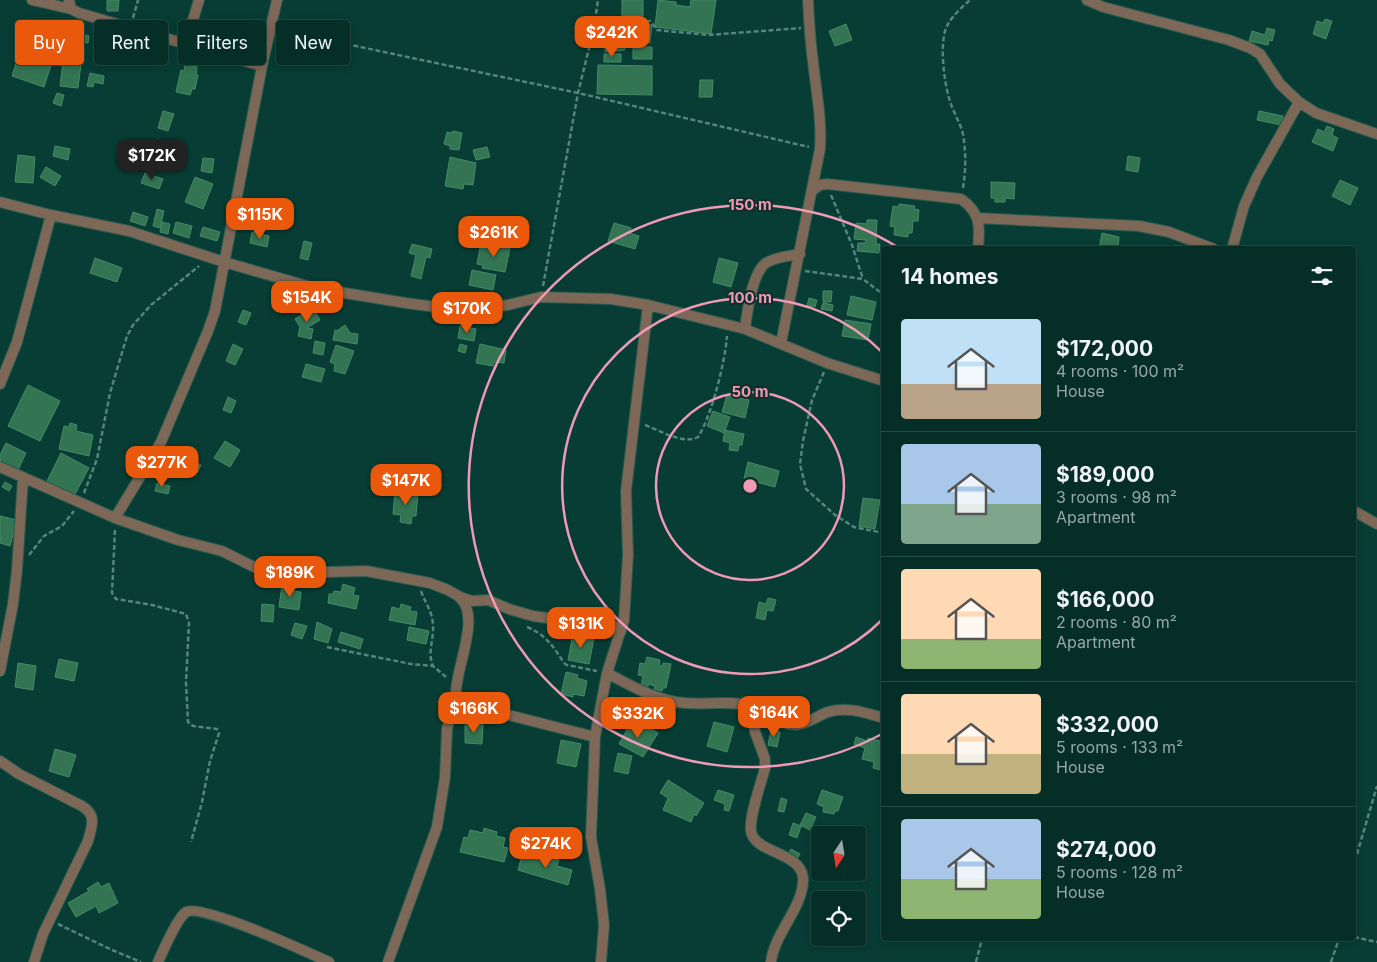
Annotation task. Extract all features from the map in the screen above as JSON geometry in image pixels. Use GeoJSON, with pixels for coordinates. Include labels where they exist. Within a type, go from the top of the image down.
{"type":"FeatureCollection","features":[{"type":"Feature","properties":{"kind":"street"},"geometry":{"type":"LineString","coordinates":[[32,0],[70,4],[79,13],[103,20]]}},
{"type":"Feature","properties":{"kind":"street"},"geometry":{"type":"LineString","coordinates":[[193,20],[199,0]]}},
{"type":"Feature","properties":{"kind":"street"},"geometry":{"type":"LineString","coordinates":[[115,518],[161,442],[215,311],[262,66],[277,0]]}},
{"type":"Feature","properties":{"kind":"street"},"geometry":{"type":"LineString","coordinates":[[781,344],[820,149],[819,103],[808,0]]}},
{"type":"Feature","properties":{"kind":"street"},"geometry":{"type":"LineString","coordinates":[[1087,0],[1103,7],[1181,27],[1250,48],[1260,54],[1280,84],[1299,102],[1316,113],[1377,134]]}},
{"type":"Feature","properties":{"kind":"street"},"geometry":{"type":"LineString","coordinates":[[1233,246],[1244,206],[1257,177],[1299,102]]}},
{"type":"Feature","properties":{"kind":"street"},"geometry":{"type":"LineString","coordinates":[[813,190],[820,185],[827,184],[961,200],[971,206],[978,218],[978,246]]}},
{"type":"Feature","properties":{"kind":"street"},"geometry":{"type":"LineString","coordinates":[[0,202],[129,231],[224,262],[314,288],[444,309],[466,311],[483,309],[541,297],[611,299],[648,305],[744,329],[827,363],[881,380]]}},
{"type":"Feature","properties":{"kind":"street"},"geometry":{"type":"LineString","coordinates":[[0,384],[16,342],[51,215]]}},
{"type":"Feature","properties":{"kind":"street"},"geometry":{"type":"LineString","coordinates":[[978,218],[1139,226],[1168,232],[1206,246]]}},
{"type":"Feature","properties":{"kind":"street"},"geometry":{"type":"LineString","coordinates":[[744,329],[751,296],[758,274],[764,264],[800,254]]}},
{"type":"Feature","properties":{"kind":"street"},"geometry":{"type":"LineString","coordinates":[[601,962],[604,925],[591,837],[595,737],[607,672],[624,620],[627,565],[626,491],[648,305]]}},
{"type":"Feature","properties":{"kind":"street"},"geometry":{"type":"LineString","coordinates":[[0,467],[115,518],[178,540],[222,552],[265,570],[287,573],[366,571],[417,580],[448,590],[472,601],[488,600],[533,616],[575,622],[600,621],[609,623],[621,630]]}},
{"type":"Feature","properties":{"kind":"street"},"geometry":{"type":"LineString","coordinates":[[0,671],[18,570],[23,478]]}},
{"type":"Feature","properties":{"kind":"street"},"geometry":{"type":"LineString","coordinates":[[1356,512],[1377,524]]}},
{"type":"Feature","properties":{"kind":"street"},"geometry":{"type":"LineString","coordinates":[[460,597],[467,605],[468,618],[468,634],[456,692],[460,702],[595,737]]}},
{"type":"Feature","properties":{"kind":"street"},"geometry":{"type":"LineString","coordinates":[[607,672],[628,684],[656,696],[684,703],[751,706],[774,720],[788,724],[806,723],[838,710],[867,713],[881,717]]}},
{"type":"Feature","properties":{"kind":"street"},"geometry":{"type":"LineString","coordinates":[[388,962],[437,827],[445,777],[447,729],[450,718],[460,702]]}},
{"type":"Feature","properties":{"kind":"street"},"geometry":{"type":"LineString","coordinates":[[751,706],[756,732],[765,760],[765,768],[750,824],[751,834],[756,841],[785,856],[800,867],[803,878],[800,895],[778,939],[771,962]]}},
{"type":"Feature","properties":{"kind":"street"},"geometry":{"type":"LineString","coordinates":[[2,766],[82,806],[89,810],[92,816],[92,826],[88,840],[50,920],[34,962]]}},
{"type":"Feature","properties":{"kind":"street"},"geometry":{"type":"LineString","coordinates":[[158,962],[181,916],[188,911],[197,910],[246,926],[329,962]]}},
{"type":"Feature","properties":{"kind":"path"},"geometry":{"type":"LineString","coordinates":[[132,20],[138,0]]}},
{"type":"Feature","properties":{"kind":"path"},"geometry":{"type":"LineString","coordinates":[[541,297],[578,93],[594,28],[598,0]]}},
{"type":"Feature","properties":{"kind":"path"},"geometry":{"type":"LineString","coordinates":[[961,200],[966,161],[962,133],[949,98],[946,81],[944,38],[947,26],[970,0]]}},
{"type":"Feature","properties":{"kind":"path"},"geometry":{"type":"LineString","coordinates":[[594,28],[622,22],[650,21],[657,30],[708,35],[810,27]]}},
{"type":"Feature","properties":{"kind":"path"},"geometry":{"type":"LineString","coordinates":[[271,28],[578,93],[820,149]]}},
{"type":"Feature","properties":{"kind":"path"},"geometry":{"type":"LineString","coordinates":[[827,184],[863,279]]}},
{"type":"Feature","properties":{"kind":"path"},"geometry":{"type":"LineString","coordinates":[[18,570],[44,536],[62,526],[81,503],[97,459],[110,393],[127,336],[133,325],[158,300],[210,257]]}},
{"type":"Feature","properties":{"kind":"path"},"geometry":{"type":"LineString","coordinates":[[796,270],[863,279],[881,293]]}},
{"type":"Feature","properties":{"kind":"path"},"geometry":{"type":"LineString","coordinates":[[634,420],[675,436],[694,439],[698,437],[711,409],[726,348],[728,325]]}},
{"type":"Feature","properties":{"kind":"path"},"geometry":{"type":"LineString","coordinates":[[827,363],[812,400],[803,440],[800,464],[806,489],[835,515],[854,527],[881,532]]}},
{"type":"Feature","properties":{"kind":"path"},"geometry":{"type":"LineString","coordinates":[[115,518],[113,597],[172,609],[186,614],[189,623],[186,682],[188,722],[193,726],[217,729],[219,733],[210,761],[202,802],[191,842]]}},
{"type":"Feature","properties":{"kind":"path"},"geometry":{"type":"LineString","coordinates":[[417,580],[432,617],[434,628],[429,657],[433,666],[448,679]]}},
{"type":"Feature","properties":{"kind":"path"},"geometry":{"type":"LineString","coordinates":[[524,626],[539,632],[546,638],[567,665],[607,672]]}},
{"type":"Feature","properties":{"kind":"path"},"geometry":{"type":"LineString","coordinates":[[327,647],[411,664],[433,666]]}},
{"type":"Feature","properties":{"kind":"path"},"geometry":{"type":"LineString","coordinates":[[1356,856],[1377,786]]}},
{"type":"Feature","properties":{"kind":"path"},"geometry":{"type":"LineString","coordinates":[[50,920],[141,962]]}},
{"type":"Feature","properties":{"kind":"path"},"geometry":{"type":"LineString","coordinates":[[1356,937],[1377,942]]}},
{"type":"Feature","properties":{"kind":"path"},"geometry":{"type":"LineString","coordinates":[[976,962],[981,941]]}},
{"type":"Feature","properties":{"kind":"path"},"geometry":{"type":"LineString","coordinates":[[1331,962],[1339,941]]}},
{"type":"Feature","properties":{"kind":"building"},"geometry":{"type":"Polygon","coordinates":[[[107,0],[119,0],[118,11],[107,11],[107,0]]]}},
{"type":"Feature","properties":{"kind":"building"},"geometry":{"type":"Polygon","coordinates":[[[622,0],[643,0],[643,16],[622,16],[622,0]]]}},
{"type":"Feature","properties":{"kind":"building"},"geometry":{"type":"Polygon","coordinates":[[[658,0],[676,2],[676,5],[690,7],[691,0],[716,0],[711,34],[655,27],[658,0]]]}},
{"type":"Feature","properties":{"kind":"building"},"geometry":{"type":"Polygon","coordinates":[[[1325,19],[1332,21],[1326,39],[1313,34],[1317,21],[1323,23],[1325,19]]]}},
{"type":"Feature","properties":{"kind":"building"},"geometry":{"type":"Polygon","coordinates":[[[638,23],[652,25],[650,43],[628,43],[627,36],[637,35],[638,23]]]}},
{"type":"Feature","properties":{"kind":"building"},"geometry":{"type":"Polygon","coordinates":[[[846,24],[852,40],[835,46],[829,31],[846,24]]]}},
{"type":"Feature","properties":{"kind":"building"},"geometry":{"type":"Polygon","coordinates":[[[1267,28],[1275,30],[1272,41],[1269,40],[1268,45],[1249,41],[1252,31],[1265,35],[1267,28]]]}},
{"type":"Feature","properties":{"kind":"building"},"geometry":{"type":"Polygon","coordinates":[[[84,35],[89,36],[88,43],[84,42],[84,35]]]}},
{"type":"Feature","properties":{"kind":"building"},"geometry":{"type":"Polygon","coordinates":[[[624,42],[625,50],[605,52],[605,44],[624,42]]]}},
{"type":"Feature","properties":{"kind":"building"},"geometry":{"type":"Polygon","coordinates":[[[633,47],[652,47],[652,59],[633,59],[633,47]]]}},
{"type":"Feature","properties":{"kind":"building"},"geometry":{"type":"Polygon","coordinates":[[[604,54],[621,54],[621,62],[604,62],[604,54]]]}},
{"type":"Feature","properties":{"kind":"building"},"geometry":{"type":"Polygon","coordinates":[[[16,65],[51,65],[44,87],[12,76],[16,65]]]}},
{"type":"Feature","properties":{"kind":"building"},"geometry":{"type":"Polygon","coordinates":[[[63,65],[81,65],[78,88],[60,86],[63,65]]]}},
{"type":"Feature","properties":{"kind":"building"},"geometry":{"type":"Polygon","coordinates":[[[185,65],[197,67],[196,75],[198,75],[195,89],[192,89],[190,95],[176,92],[181,70],[184,71],[185,65]]]}},
{"type":"Feature","properties":{"kind":"building"},"geometry":{"type":"Polygon","coordinates":[[[598,65],[652,66],[652,95],[597,94],[598,65]]]}},
{"type":"Feature","properties":{"kind":"building"},"geometry":{"type":"Polygon","coordinates":[[[90,73],[104,76],[103,84],[94,82],[93,87],[87,86],[90,73]]]}},
{"type":"Feature","properties":{"kind":"building"},"geometry":{"type":"Polygon","coordinates":[[[700,80],[713,80],[712,97],[699,97],[700,80]]]}},
{"type":"Feature","properties":{"kind":"building"},"geometry":{"type":"Polygon","coordinates":[[[57,93],[64,95],[61,106],[53,103],[57,93]]]}},
{"type":"Feature","properties":{"kind":"building"},"geometry":{"type":"Polygon","coordinates":[[[163,111],[174,114],[168,131],[158,128],[163,111]]]}},
{"type":"Feature","properties":{"kind":"building"},"geometry":{"type":"Polygon","coordinates":[[[1259,111],[1283,116],[1281,125],[1257,120],[1259,111]]]}},
{"type":"Feature","properties":{"kind":"building"},"geometry":{"type":"Polygon","coordinates":[[[1327,126],[1334,129],[1332,135],[1338,138],[1333,151],[1312,142],[1318,129],[1324,132],[1327,126]]]}},
{"type":"Feature","properties":{"kind":"building"},"geometry":{"type":"Polygon","coordinates":[[[453,131],[462,133],[459,150],[450,149],[450,146],[444,144],[447,132],[452,133],[453,131]]]}},
{"type":"Feature","properties":{"kind":"building"},"geometry":{"type":"Polygon","coordinates":[[[157,139],[171,142],[169,150],[155,146],[157,139]]]}},
{"type":"Feature","properties":{"kind":"building"},"geometry":{"type":"Polygon","coordinates":[[[172,143],[181,146],[177,160],[168,157],[172,143]]]}},
{"type":"Feature","properties":{"kind":"building"},"geometry":{"type":"Polygon","coordinates":[[[55,146],[70,149],[68,160],[53,156],[55,146]]]}},
{"type":"Feature","properties":{"kind":"building"},"geometry":{"type":"Polygon","coordinates":[[[487,147],[490,157],[476,160],[473,150],[487,147]]]}},
{"type":"Feature","properties":{"kind":"building"},"geometry":{"type":"Polygon","coordinates":[[[18,155],[35,157],[33,183],[15,182],[18,155]]]}},
{"type":"Feature","properties":{"kind":"building"},"geometry":{"type":"Polygon","coordinates":[[[1128,156],[1140,158],[1138,172],[1126,170],[1128,156]]]}},
{"type":"Feature","properties":{"kind":"building"},"geometry":{"type":"Polygon","coordinates":[[[450,157],[476,163],[473,185],[464,184],[463,189],[445,186],[450,157]]]}},
{"type":"Feature","properties":{"kind":"building"},"geometry":{"type":"Polygon","coordinates":[[[203,158],[214,159],[212,173],[201,171],[203,158]]]}},
{"type":"Feature","properties":{"kind":"building"},"geometry":{"type":"Polygon","coordinates":[[[46,167],[61,176],[55,186],[40,177],[46,167]]]}},
{"type":"Feature","properties":{"kind":"building"},"geometry":{"type":"Polygon","coordinates":[[[145,173],[163,179],[159,189],[141,183],[145,173]]]}},
{"type":"Feature","properties":{"kind":"building"},"geometry":{"type":"Polygon","coordinates":[[[195,177],[213,184],[203,209],[185,202],[195,177]]]}},
{"type":"Feature","properties":{"kind":"building"},"geometry":{"type":"Polygon","coordinates":[[[1340,180],[1358,188],[1350,205],[1332,196],[1340,180]]]}},
{"type":"Feature","properties":{"kind":"building"},"geometry":{"type":"Polygon","coordinates":[[[991,182],[1015,183],[1014,199],[1005,198],[1005,202],[995,202],[995,198],[991,198],[991,182]]]}},
{"type":"Feature","properties":{"kind":"building"},"geometry":{"type":"Polygon","coordinates":[[[899,204],[915,206],[914,209],[919,210],[918,221],[913,221],[912,233],[908,233],[908,237],[894,235],[895,227],[890,226],[893,206],[899,207],[899,204]]]}},
{"type":"Feature","properties":{"kind":"building"},"geometry":{"type":"Polygon","coordinates":[[[157,209],[164,211],[160,228],[153,226],[157,209]]]}},
{"type":"Feature","properties":{"kind":"building"},"geometry":{"type":"Polygon","coordinates":[[[133,212],[148,217],[145,226],[130,221],[133,212]]]}},
{"type":"Feature","properties":{"kind":"building"},"geometry":{"type":"Polygon","coordinates":[[[867,220],[877,220],[876,244],[880,244],[879,253],[857,251],[858,243],[865,243],[866,240],[854,239],[856,223],[867,224],[867,220]]]}},
{"type":"Feature","properties":{"kind":"building"},"geometry":{"type":"Polygon","coordinates":[[[162,222],[170,224],[168,234],[160,232],[162,222]]]}},
{"type":"Feature","properties":{"kind":"building"},"geometry":{"type":"Polygon","coordinates":[[[176,222],[192,226],[189,238],[173,233],[176,222]]]}},
{"type":"Feature","properties":{"kind":"building"},"geometry":{"type":"Polygon","coordinates":[[[614,223],[631,228],[629,233],[639,236],[635,249],[608,241],[614,223]]]}},
{"type":"Feature","properties":{"kind":"building"},"geometry":{"type":"Polygon","coordinates":[[[203,227],[220,232],[217,241],[200,236],[203,227]]]}},
{"type":"Feature","properties":{"kind":"building"},"geometry":{"type":"Polygon","coordinates":[[[252,232],[269,236],[267,247],[250,243],[252,232]]]}},
{"type":"Feature","properties":{"kind":"building"},"geometry":{"type":"Polygon","coordinates":[[[1102,233],[1119,237],[1118,246],[1100,246],[1102,233]]]}},
{"type":"Feature","properties":{"kind":"building"},"geometry":{"type":"Polygon","coordinates":[[[304,241],[312,243],[308,260],[300,258],[304,241]]]}},
{"type":"Feature","properties":{"kind":"building"},"geometry":{"type":"Polygon","coordinates":[[[487,243],[510,248],[505,272],[482,268],[483,265],[477,264],[480,248],[486,249],[487,243]]]}},
{"type":"Feature","properties":{"kind":"building"},"geometry":{"type":"Polygon","coordinates":[[[412,244],[432,249],[430,258],[426,257],[421,279],[411,276],[416,255],[409,253],[412,244]]]}},
{"type":"Feature","properties":{"kind":"building"},"geometry":{"type":"Polygon","coordinates":[[[95,258],[122,268],[117,282],[90,273],[95,258]]]}},
{"type":"Feature","properties":{"kind":"building"},"geometry":{"type":"Polygon","coordinates":[[[719,258],[738,263],[731,287],[713,282],[719,258]]]}},
{"type":"Feature","properties":{"kind":"building"},"geometry":{"type":"Polygon","coordinates":[[[472,270],[496,275],[493,290],[469,285],[472,270]]]}},
{"type":"Feature","properties":{"kind":"building"},"geometry":{"type":"Polygon","coordinates":[[[823,291],[832,291],[831,302],[823,302],[823,291]]]}},
{"type":"Feature","properties":{"kind":"building"},"geometry":{"type":"Polygon","coordinates":[[[851,296],[876,302],[872,320],[847,315],[851,296]]]}},
{"type":"Feature","properties":{"kind":"building"},"geometry":{"type":"Polygon","coordinates":[[[809,298],[817,300],[815,307],[807,306],[809,298]]]}},
{"type":"Feature","properties":{"kind":"building"},"geometry":{"type":"Polygon","coordinates":[[[303,300],[310,303],[308,309],[300,306],[303,300]]]}},
{"type":"Feature","properties":{"kind":"building"},"geometry":{"type":"Polygon","coordinates":[[[823,303],[833,305],[832,311],[821,309],[823,303]]]}},
{"type":"Feature","properties":{"kind":"building"},"geometry":{"type":"Polygon","coordinates":[[[313,308],[320,320],[307,328],[313,329],[311,339],[298,336],[300,327],[295,319],[313,308]]]}},
{"type":"Feature","properties":{"kind":"building"},"geometry":{"type":"Polygon","coordinates":[[[243,310],[251,313],[246,325],[238,322],[243,310]]]}},
{"type":"Feature","properties":{"kind":"building"},"geometry":{"type":"Polygon","coordinates":[[[845,320],[871,324],[868,340],[842,336],[845,320]]]}},
{"type":"Feature","properties":{"kind":"building"},"geometry":{"type":"Polygon","coordinates":[[[345,325],[350,333],[358,334],[357,344],[333,340],[335,330],[339,331],[345,325]]]}},
{"type":"Feature","properties":{"kind":"building"},"geometry":{"type":"Polygon","coordinates":[[[460,326],[476,329],[474,341],[458,338],[460,326]]]}},
{"type":"Feature","properties":{"kind":"building"},"geometry":{"type":"Polygon","coordinates":[[[315,341],[325,343],[323,355],[313,353],[315,341]]]}},
{"type":"Feature","properties":{"kind":"building"},"geometry":{"type":"Polygon","coordinates":[[[233,344],[243,349],[235,365],[226,361],[233,344]]]}},
{"type":"Feature","properties":{"kind":"building"},"geometry":{"type":"Polygon","coordinates":[[[460,344],[467,346],[465,353],[458,351],[460,344]]]}},
{"type":"Feature","properties":{"kind":"building"},"geometry":{"type":"Polygon","coordinates":[[[480,344],[506,350],[504,363],[494,362],[493,366],[476,363],[480,344]]]}},
{"type":"Feature","properties":{"kind":"building"},"geometry":{"type":"Polygon","coordinates":[[[336,345],[354,351],[345,374],[334,371],[335,364],[330,362],[336,345]]]}},
{"type":"Feature","properties":{"kind":"building"},"geometry":{"type":"Polygon","coordinates":[[[306,364],[325,369],[321,382],[302,377],[306,364]]]}},
{"type":"Feature","properties":{"kind":"building"},"geometry":{"type":"Polygon","coordinates":[[[28,385],[60,401],[40,441],[8,426],[28,385]]]}},
{"type":"Feature","properties":{"kind":"building"},"geometry":{"type":"Polygon","coordinates":[[[727,395],[749,400],[745,418],[722,412],[727,395]]]}},
{"type":"Feature","properties":{"kind":"building"},"geometry":{"type":"Polygon","coordinates":[[[228,397],[236,401],[231,413],[223,410],[228,397]]]}},
{"type":"Feature","properties":{"kind":"building"},"geometry":{"type":"Polygon","coordinates":[[[713,411],[730,417],[724,433],[707,426],[713,411]]]}},
{"type":"Feature","properties":{"kind":"building"},"geometry":{"type":"Polygon","coordinates":[[[70,423],[77,425],[76,431],[93,435],[89,456],[59,449],[64,426],[69,427],[70,423]]]}},
{"type":"Feature","properties":{"kind":"building"},"geometry":{"type":"Polygon","coordinates":[[[725,430],[744,434],[742,445],[739,445],[738,451],[729,450],[730,443],[723,441],[725,430]]]}},
{"type":"Feature","properties":{"kind":"building"},"geometry":{"type":"Polygon","coordinates":[[[225,441],[240,450],[230,467],[214,458],[225,441]]]}},
{"type":"Feature","properties":{"kind":"building"},"geometry":{"type":"Polygon","coordinates":[[[6,443],[26,453],[17,472],[0,464],[0,455],[6,443]]]}},
{"type":"Feature","properties":{"kind":"building"},"geometry":{"type":"Polygon","coordinates":[[[61,453],[89,468],[73,498],[46,483],[61,453]]]}},
{"type":"Feature","properties":{"kind":"building"},"geometry":{"type":"Polygon","coordinates":[[[188,459],[201,465],[197,473],[185,467],[188,459]]]}},
{"type":"Feature","properties":{"kind":"building"},"geometry":{"type":"Polygon","coordinates":[[[748,462],[779,471],[775,487],[744,479],[748,462]]]}},
{"type":"Feature","properties":{"kind":"building"},"geometry":{"type":"Polygon","coordinates":[[[5,482],[12,486],[9,491],[2,487],[5,482]]]}},
{"type":"Feature","properties":{"kind":"building"},"geometry":{"type":"Polygon","coordinates":[[[157,483],[170,486],[168,494],[155,491],[157,483]]]}},
{"type":"Feature","properties":{"kind":"building"},"geometry":{"type":"Polygon","coordinates":[[[395,491],[418,493],[416,516],[412,516],[411,524],[400,522],[401,515],[393,514],[395,491]]]}},
{"type":"Feature","properties":{"kind":"building"},"geometry":{"type":"Polygon","coordinates":[[[863,498],[880,500],[875,529],[859,526],[863,498]]]}},
{"type":"Feature","properties":{"kind":"building"},"geometry":{"type":"Polygon","coordinates":[[[0,516],[17,520],[10,546],[0,543],[0,516]]]}},
{"type":"Feature","properties":{"kind":"building"},"geometry":{"type":"Polygon","coordinates":[[[343,584],[355,588],[353,595],[359,596],[356,609],[328,603],[329,594],[333,594],[334,591],[341,592],[343,584]]]}},
{"type":"Feature","properties":{"kind":"building"},"geometry":{"type":"Polygon","coordinates":[[[282,585],[293,586],[292,591],[301,592],[299,610],[279,607],[282,585]]]}},
{"type":"Feature","properties":{"kind":"building"},"geometry":{"type":"Polygon","coordinates":[[[768,598],[776,600],[773,611],[767,610],[765,620],[756,618],[759,602],[766,604],[768,598]]]}},
{"type":"Feature","properties":{"kind":"building"},"geometry":{"type":"Polygon","coordinates":[[[262,604],[274,605],[273,622],[261,621],[262,604]]]}},
{"type":"Feature","properties":{"kind":"building"},"geometry":{"type":"Polygon","coordinates":[[[401,604],[411,607],[410,611],[417,612],[415,625],[389,620],[392,607],[400,609],[401,604]]]}},
{"type":"Feature","properties":{"kind":"building"},"geometry":{"type":"Polygon","coordinates":[[[317,622],[332,629],[328,643],[314,639],[317,622]]]}},
{"type":"Feature","properties":{"kind":"building"},"geometry":{"type":"Polygon","coordinates":[[[295,623],[307,626],[302,639],[291,635],[295,623]]]}},
{"type":"Feature","properties":{"kind":"building"},"geometry":{"type":"Polygon","coordinates":[[[409,627],[429,631],[426,644],[407,640],[409,627]]]}},
{"type":"Feature","properties":{"kind":"building"},"geometry":{"type":"Polygon","coordinates":[[[341,632],[363,639],[360,649],[338,642],[341,632]]]}},
{"type":"Feature","properties":{"kind":"building"},"geometry":{"type":"Polygon","coordinates":[[[573,634],[594,638],[589,664],[568,660],[573,634]]]}},
{"type":"Feature","properties":{"kind":"building"},"geometry":{"type":"Polygon","coordinates":[[[647,657],[660,660],[659,666],[662,666],[663,663],[671,664],[666,688],[663,688],[662,691],[654,689],[655,686],[648,684],[648,688],[641,686],[643,676],[638,675],[640,663],[645,664],[647,657]]]}},
{"type":"Feature","properties":{"kind":"building"},"geometry":{"type":"Polygon","coordinates":[[[59,659],[78,663],[74,681],[55,677],[59,659]]]}},
{"type":"Feature","properties":{"kind":"building"},"geometry":{"type":"Polygon","coordinates":[[[18,663],[36,666],[33,690],[15,687],[18,663]]]}},
{"type":"Feature","properties":{"kind":"building"},"geometry":{"type":"Polygon","coordinates":[[[566,672],[578,675],[577,678],[587,681],[584,696],[573,694],[573,697],[561,694],[566,672]]]}},
{"type":"Feature","properties":{"kind":"building"},"geometry":{"type":"Polygon","coordinates":[[[714,722],[734,727],[727,752],[707,746],[714,722]]]}},
{"type":"Feature","properties":{"kind":"building"},"geometry":{"type":"Polygon","coordinates":[[[630,724],[640,730],[643,724],[658,733],[643,757],[619,744],[630,724]]]}},
{"type":"Feature","properties":{"kind":"building"},"geometry":{"type":"Polygon","coordinates":[[[465,725],[483,725],[482,744],[465,743],[465,725]]]}},
{"type":"Feature","properties":{"kind":"building"},"geometry":{"type":"Polygon","coordinates":[[[771,730],[780,732],[777,747],[768,745],[771,730]]]}},
{"type":"Feature","properties":{"kind":"building"},"geometry":{"type":"Polygon","coordinates":[[[856,737],[867,741],[868,738],[881,741],[881,770],[873,768],[874,762],[862,759],[865,748],[854,744],[856,737]]]}},
{"type":"Feature","properties":{"kind":"building"},"geometry":{"type":"Polygon","coordinates":[[[561,740],[581,744],[576,767],[557,763],[561,740]]]}},
{"type":"Feature","properties":{"kind":"building"},"geometry":{"type":"Polygon","coordinates":[[[55,749],[76,755],[69,777],[49,771],[55,749]]]}},
{"type":"Feature","properties":{"kind":"building"},"geometry":{"type":"Polygon","coordinates":[[[618,753],[632,756],[628,774],[614,771],[618,753]]]}},
{"type":"Feature","properties":{"kind":"building"},"geometry":{"type":"Polygon","coordinates":[[[668,780],[704,803],[696,816],[694,814],[691,822],[663,810],[668,798],[660,793],[668,780]]]}},
{"type":"Feature","properties":{"kind":"building"},"geometry":{"type":"Polygon","coordinates":[[[718,790],[734,795],[729,811],[724,810],[725,804],[714,800],[718,790]]]}},
{"type":"Feature","properties":{"kind":"building"},"geometry":{"type":"Polygon","coordinates":[[[822,790],[843,797],[838,811],[835,811],[834,814],[823,812],[824,807],[817,804],[822,790]]]}},
{"type":"Feature","properties":{"kind":"building"},"geometry":{"type":"Polygon","coordinates":[[[781,798],[787,800],[784,812],[778,811],[781,798]]]}},
{"type":"Feature","properties":{"kind":"building"},"geometry":{"type":"Polygon","coordinates":[[[806,813],[816,817],[810,830],[800,825],[806,813]]]}},
{"type":"Feature","properties":{"kind":"building"},"geometry":{"type":"Polygon","coordinates":[[[793,823],[801,826],[797,838],[789,835],[793,823]]]}},
{"type":"Feature","properties":{"kind":"building"},"geometry":{"type":"Polygon","coordinates":[[[484,828],[497,832],[496,836],[505,838],[503,847],[508,848],[504,862],[460,852],[464,837],[468,838],[470,830],[483,833],[484,828]]]}},
{"type":"Feature","properties":{"kind":"building"},"geometry":{"type":"Polygon","coordinates":[[[791,849],[800,854],[796,861],[787,856],[791,849]]]}},
{"type":"Feature","properties":{"kind":"building"},"geometry":{"type":"Polygon","coordinates":[[[522,855],[543,861],[545,855],[559,860],[557,866],[572,870],[568,885],[518,870],[522,855]]]}},
{"type":"Feature","properties":{"kind":"building"},"geometry":{"type":"Polygon","coordinates":[[[98,882],[101,887],[109,883],[118,903],[99,913],[96,906],[76,917],[68,903],[89,891],[87,889],[98,882]]]}}]}
